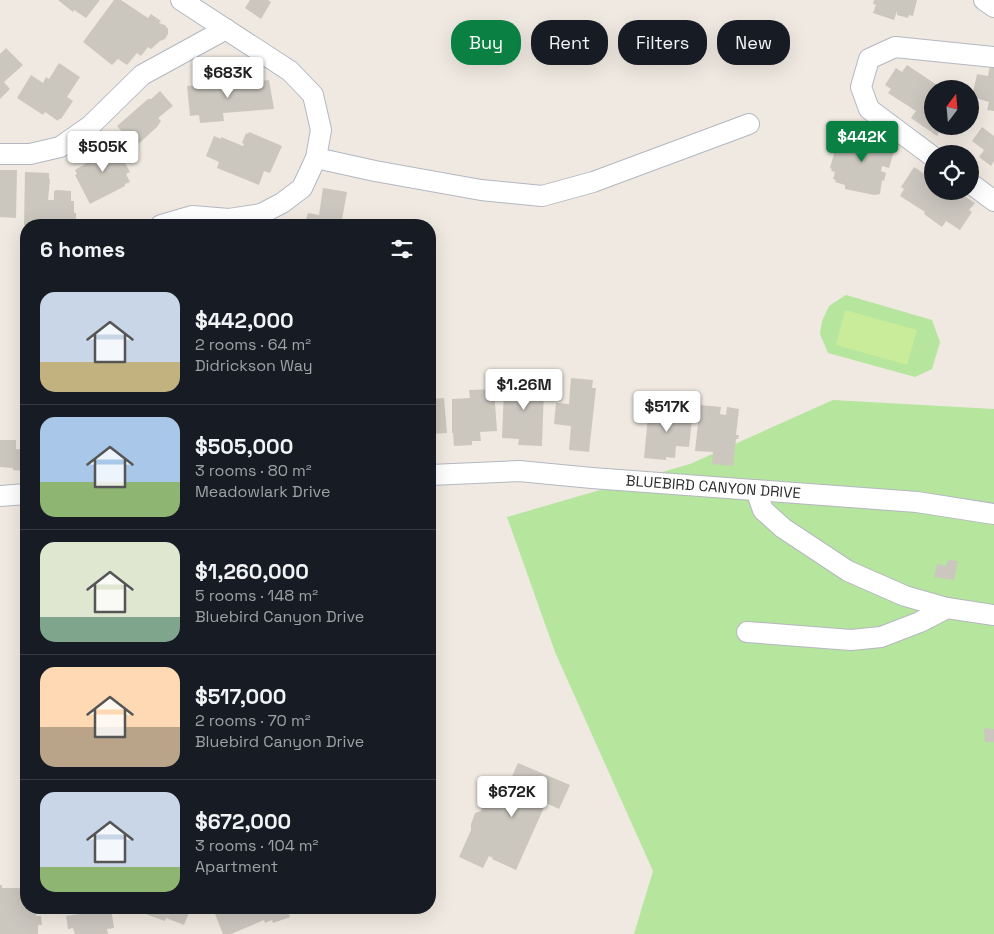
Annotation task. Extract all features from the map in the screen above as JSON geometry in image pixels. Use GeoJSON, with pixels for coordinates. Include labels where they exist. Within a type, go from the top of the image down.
{"type":"FeatureCollection","features":[{"type":"Feature","properties":{"kind":"street"},"geometry":{"type":"LineString","coordinates":[[181,0],[290,72],[313,95],[320,130],[316,158],[302,188],[282,203],[261,214],[229,219],[192,216],[182,219]]}},
{"type":"Feature","properties":{"kind":"street"},"geometry":{"type":"LineString","coordinates":[[984,0],[994,6]]}},
{"type":"Feature","properties":{"kind":"street"},"geometry":{"type":"LineString","coordinates":[[0,154],[30,154],[60,147],[90,126],[142,75],[226,29]]}},
{"type":"Feature","properties":{"kind":"street"},"geometry":{"type":"LineString","coordinates":[[924,150],[868,109],[861,87],[869,59],[895,47],[994,57]]}},
{"type":"Feature","properties":{"kind":"street"},"geometry":{"type":"LineString","coordinates":[[316,158],[374,171],[481,190],[542,196],[593,182],[748,124]]}},
{"type":"Feature","properties":{"kind":"street"},"geometry":{"type":"LineString","coordinates":[[979,190],[994,201]]}},
{"type":"Feature","properties":{"kind":"street","name":"BLUEBIRD CANYON DRIVE"},"geometry":{"type":"LineString","coordinates":[[436,475],[519,471],[917,502],[994,514]]}},
{"type":"Feature","properties":{"kind":"street"},"geometry":{"type":"LineString","coordinates":[[756,490],[763,510],[783,528],[848,571],[905,596],[947,608],[994,615]]}},
{"type":"Feature","properties":{"kind":"street"},"geometry":{"type":"LineString","coordinates":[[0,496],[20,494]]}},
{"type":"Feature","properties":{"kind":"street"},"geometry":{"type":"LineString","coordinates":[[747,632],[851,640],[881,637],[920,622],[947,608]]}},
{"type":"Feature","properties":{"kind":"green space"},"geometry":{"type":"Polygon","coordinates":[[[846,295],[932,320],[940,342],[932,369],[915,377],[828,353],[820,334],[822,321],[829,306],[846,295]]]}},
{"type":"Feature","properties":{"kind":"green space"},"geometry":{"type":"Polygon","coordinates":[[[845,310],[917,330],[907,365],[836,345],[845,310]]]}},
{"type":"Feature","properties":{"kind":"green space"},"geometry":{"type":"Polygon","coordinates":[[[833,400],[994,409],[994,934],[634,934],[653,871],[555,652],[507,517],[690,464],[833,400]]]}},
{"type":"Feature","properties":{"kind":"building"},"geometry":{"type":"Polygon","coordinates":[[[58,0],[100,0],[86,18],[74,10],[73,12],[58,0]]]}},
{"type":"Feature","properties":{"kind":"building"},"geometry":{"type":"Polygon","coordinates":[[[114,0],[121,0],[148,18],[151,14],[168,29],[165,39],[151,49],[148,47],[141,56],[137,53],[127,65],[118,59],[112,65],[83,42],[114,0]]]}},
{"type":"Feature","properties":{"kind":"building"},"geometry":{"type":"Polygon","coordinates":[[[250,0],[268,0],[271,2],[261,19],[245,8],[250,0]]]}},
{"type":"Feature","properties":{"kind":"building"},"geometry":{"type":"Polygon","coordinates":[[[874,0],[917,0],[913,16],[909,15],[908,18],[897,15],[897,11],[894,20],[873,13],[876,5],[873,4],[874,0]]]}},
{"type":"Feature","properties":{"kind":"building"},"geometry":{"type":"Polygon","coordinates":[[[6,48],[23,65],[4,82],[10,89],[0,99],[0,54],[6,48]]]}},
{"type":"Feature","properties":{"kind":"building"},"geometry":{"type":"Polygon","coordinates":[[[59,63],[80,77],[67,97],[73,101],[58,121],[45,112],[43,115],[17,98],[31,75],[43,83],[46,77],[49,79],[59,63]]]}},
{"type":"Feature","properties":{"kind":"building"},"geometry":{"type":"Polygon","coordinates":[[[907,65],[930,80],[924,80],[924,127],[911,118],[916,111],[888,93],[891,89],[885,85],[896,68],[902,72],[907,65]]]}},
{"type":"Feature","properties":{"kind":"building"},"geometry":{"type":"Polygon","coordinates":[[[990,65],[994,65],[994,111],[987,110],[989,102],[979,99],[979,80],[976,80],[977,74],[988,76],[990,65]]]}},
{"type":"Feature","properties":{"kind":"building"},"geometry":{"type":"Polygon","coordinates":[[[245,80],[245,83],[269,80],[274,109],[223,113],[224,121],[200,123],[199,115],[190,116],[187,86],[245,80]]]}},
{"type":"Feature","properties":{"kind":"building"},"geometry":{"type":"Polygon","coordinates":[[[160,91],[173,106],[158,118],[161,121],[157,127],[135,147],[117,126],[160,91]]]}},
{"type":"Feature","properties":{"kind":"building"},"geometry":{"type":"Polygon","coordinates":[[[982,127],[994,136],[994,161],[991,166],[979,157],[984,150],[972,141],[976,135],[979,135],[982,127]]]}},
{"type":"Feature","properties":{"kind":"building"},"geometry":{"type":"Polygon","coordinates":[[[867,129],[895,148],[889,168],[882,166],[881,171],[886,173],[884,181],[882,180],[880,194],[874,195],[845,189],[845,185],[835,182],[836,180],[833,179],[835,172],[831,171],[832,169],[830,168],[839,135],[857,140],[855,146],[862,149],[867,129]]]}},
{"type":"Feature","properties":{"kind":"building"},"geometry":{"type":"Polygon","coordinates":[[[249,132],[282,146],[270,173],[264,171],[259,185],[217,168],[219,162],[206,156],[214,136],[243,146],[244,144],[242,143],[246,133],[248,134],[249,132]]]}},
{"type":"Feature","properties":{"kind":"building"},"geometry":{"type":"Polygon","coordinates":[[[112,139],[130,172],[126,174],[130,182],[90,204],[75,175],[77,174],[75,170],[92,160],[94,164],[98,162],[91,150],[112,139]]]}},
{"type":"Feature","properties":{"kind":"building"},"geometry":{"type":"Polygon","coordinates":[[[914,167],[924,174],[924,200],[970,200],[975,203],[969,210],[972,212],[960,230],[946,221],[942,227],[924,214],[925,212],[900,196],[904,189],[901,187],[914,167]]]}},
{"type":"Feature","properties":{"kind":"building"},"geometry":{"type":"Polygon","coordinates":[[[0,170],[17,170],[16,218],[0,217],[0,170]]]}},
{"type":"Feature","properties":{"kind":"building"},"geometry":{"type":"Polygon","coordinates":[[[25,172],[49,173],[48,200],[54,200],[54,191],[71,191],[71,201],[74,201],[76,219],[24,219],[25,172]]]}},
{"type":"Feature","properties":{"kind":"building"},"geometry":{"type":"Polygon","coordinates":[[[323,188],[347,192],[342,219],[306,219],[308,213],[319,215],[323,188]]]}},
{"type":"Feature","properties":{"kind":"building"},"geometry":{"type":"Polygon","coordinates":[[[515,376],[536,376],[544,388],[542,446],[518,445],[519,439],[502,438],[504,387],[515,387],[515,376]]]}},
{"type":"Feature","properties":{"kind":"building"},"geometry":{"type":"Polygon","coordinates":[[[571,378],[593,380],[592,388],[596,388],[589,452],[569,450],[571,426],[554,424],[556,403],[569,404],[571,378]]]}},
{"type":"Feature","properties":{"kind":"building"},"geometry":{"type":"Polygon","coordinates":[[[494,389],[497,431],[480,432],[481,441],[472,441],[472,445],[454,446],[452,399],[470,398],[469,390],[494,389]]]}},
{"type":"Feature","properties":{"kind":"building"},"geometry":{"type":"Polygon","coordinates":[[[444,398],[447,433],[436,434],[436,399],[444,398]]]}},
{"type":"Feature","properties":{"kind":"building"},"geometry":{"type":"Polygon","coordinates":[[[700,405],[721,407],[720,414],[726,415],[727,407],[739,409],[736,435],[739,435],[738,439],[736,439],[733,466],[712,464],[713,452],[695,451],[700,405]]]}},
{"type":"Feature","properties":{"kind":"building"},"geometry":{"type":"Polygon","coordinates":[[[672,406],[687,408],[686,420],[692,420],[689,447],[676,446],[675,458],[666,457],[666,460],[644,458],[648,416],[653,417],[653,413],[666,415],[666,408],[672,406]]]}},
{"type":"Feature","properties":{"kind":"building"},"geometry":{"type":"Polygon","coordinates":[[[0,440],[16,440],[16,449],[20,449],[20,471],[0,467],[0,440]]]}},
{"type":"Feature","properties":{"kind":"building"},"geometry":{"type":"Polygon","coordinates":[[[948,560],[958,561],[954,580],[934,577],[937,564],[946,566],[948,560]]]}},
{"type":"Feature","properties":{"kind":"building"},"geometry":{"type":"Polygon","coordinates":[[[984,728],[994,729],[994,742],[985,742],[984,728]]]}},
{"type":"Feature","properties":{"kind":"building"},"geometry":{"type":"Polygon","coordinates":[[[518,763],[570,785],[559,809],[546,803],[516,870],[489,856],[483,868],[459,857],[471,830],[475,813],[481,811],[489,791],[503,796],[518,763]]]}},
{"type":"Feature","properties":{"kind":"building"},"geometry":{"type":"Polygon","coordinates":[[[0,885],[2,885],[2,888],[20,888],[20,914],[36,914],[36,916],[41,916],[42,925],[38,925],[38,934],[0,934],[0,885]]]}},
{"type":"Feature","properties":{"kind":"building"},"geometry":{"type":"Polygon","coordinates":[[[112,914],[114,928],[107,929],[108,934],[75,934],[73,928],[68,929],[66,916],[112,914]]]}},
{"type":"Feature","properties":{"kind":"building"},"geometry":{"type":"Polygon","coordinates":[[[146,914],[189,914],[184,925],[166,918],[165,921],[146,914]]]}},
{"type":"Feature","properties":{"kind":"building"},"geometry":{"type":"Polygon","coordinates":[[[215,914],[289,914],[290,917],[273,923],[272,920],[265,923],[264,920],[231,934],[223,934],[215,914]]]}}]}
